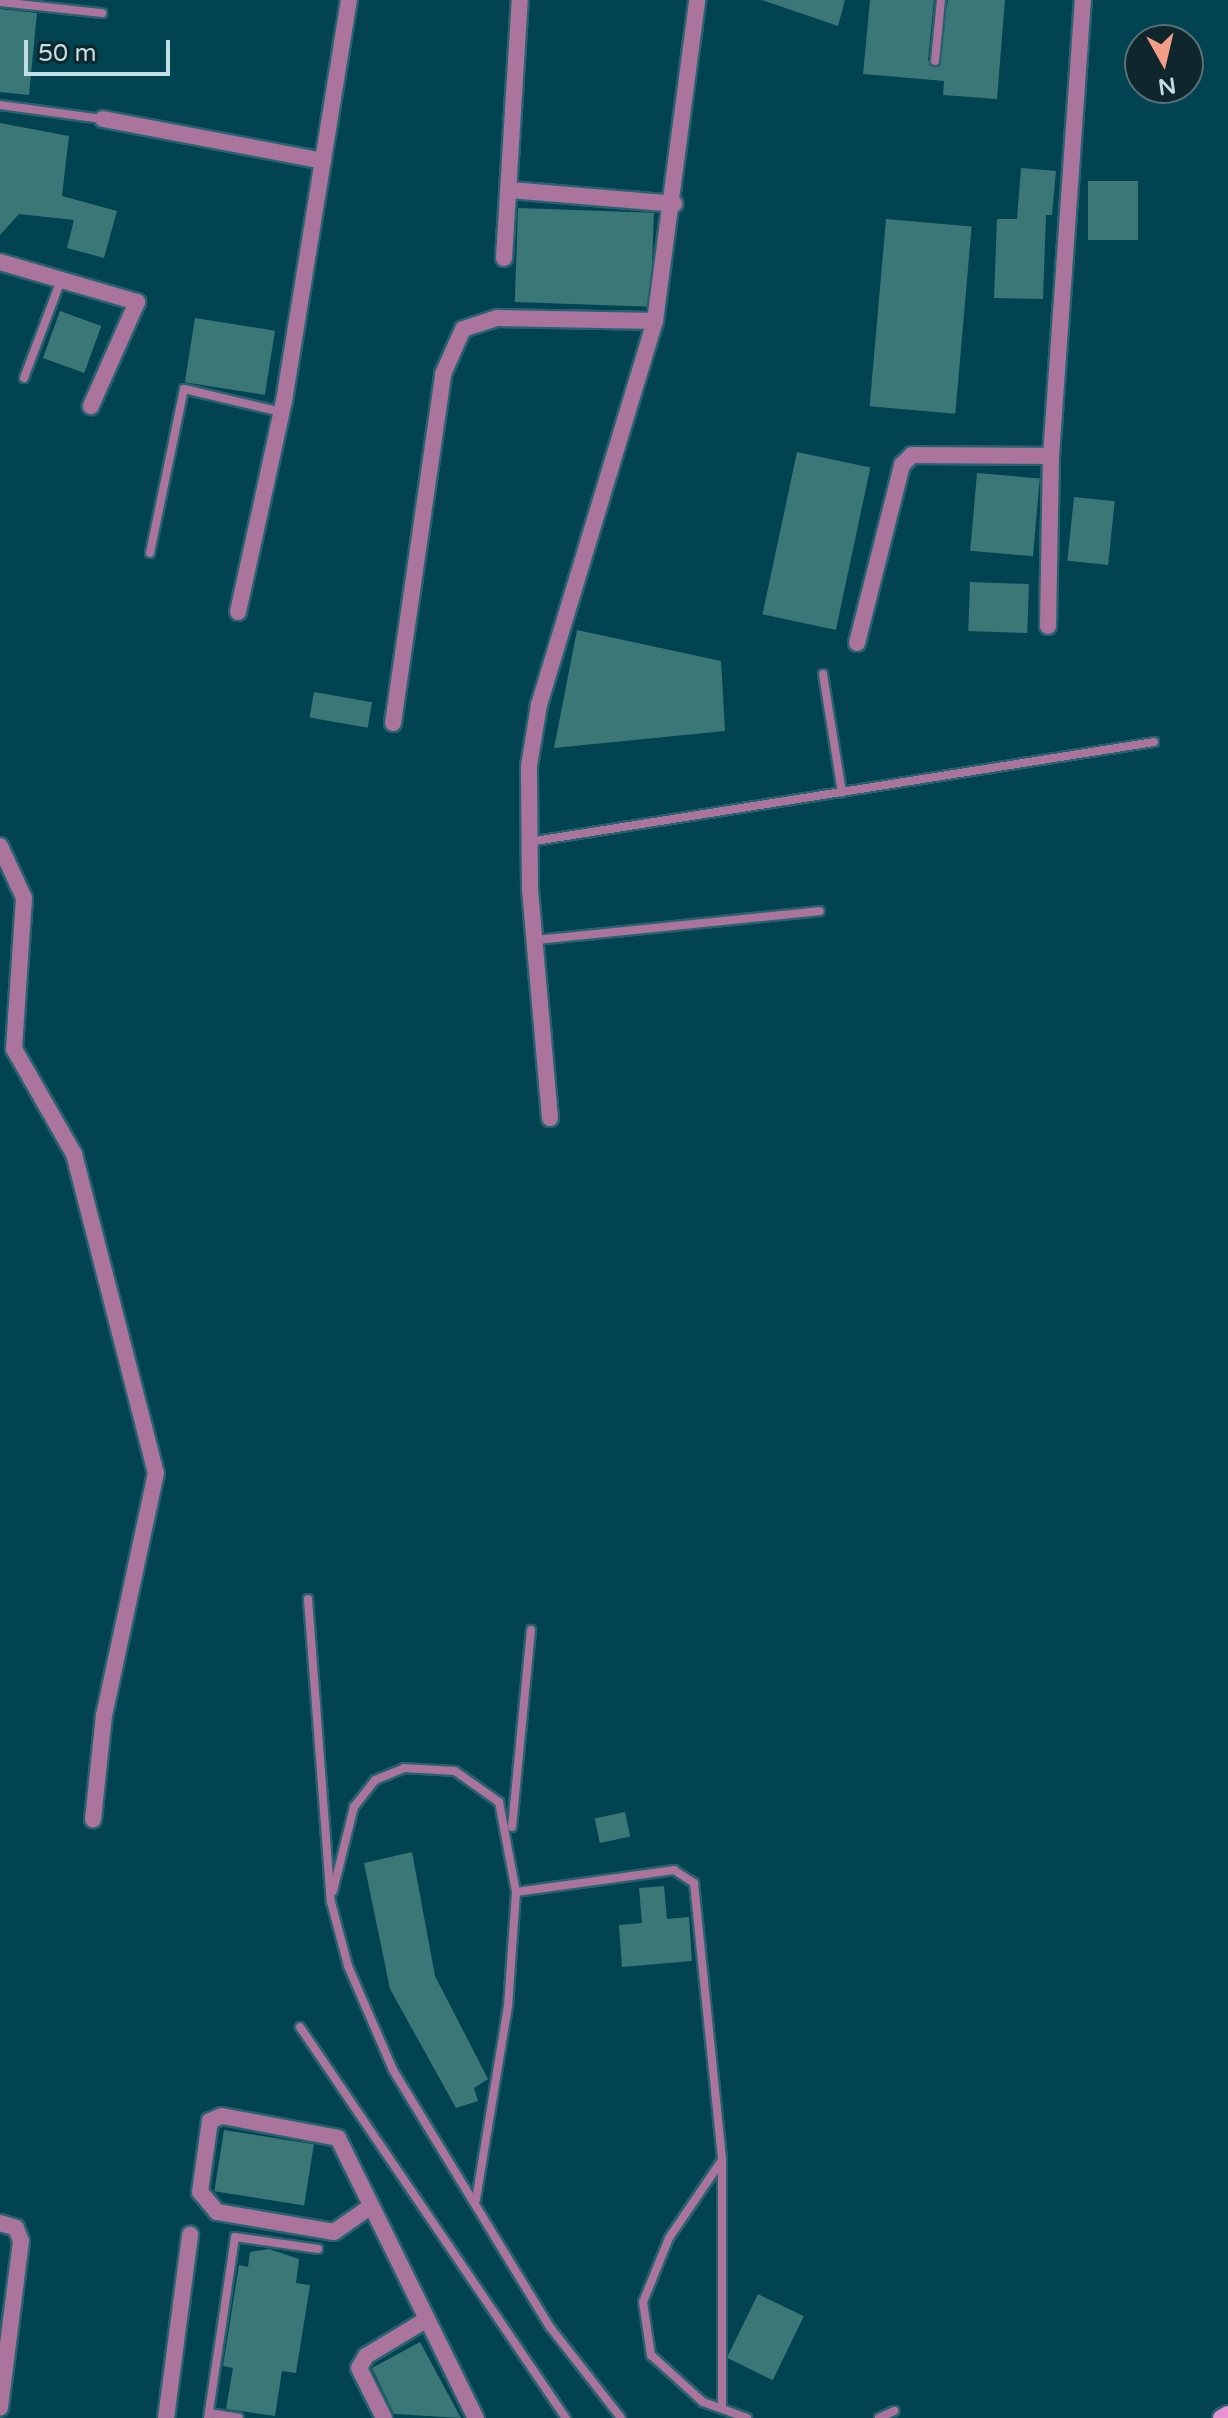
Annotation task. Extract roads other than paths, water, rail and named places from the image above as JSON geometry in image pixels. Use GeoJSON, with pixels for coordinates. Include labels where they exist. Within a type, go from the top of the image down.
{"type":"FeatureCollection","features":[{"type":"Feature","properties":{"kind":"street"},"geometry":{"type":"LineString","coordinates":[[238,612],[282,412],[349,0]]}},
{"type":"Feature","properties":{"kind":"street"},"geometry":{"type":"LineString","coordinates":[[504,258],[520,0]]}},
{"type":"Feature","properties":{"kind":"street"},"geometry":{"type":"LineString","coordinates":[[550,1118],[528,842],[539,705],[655,321],[674,204],[697,0]]}},
{"type":"Feature","properties":{"kind":"street"},"geometry":{"type":"LineString","coordinates":[[1048,626],[1051,456],[1083,0]]}},
{"type":"Feature","properties":{"kind":"street"},"geometry":{"type":"LineString","coordinates":[[103,119],[323,161]]}},
{"type":"Feature","properties":{"kind":"street"},"geometry":{"type":"LineString","coordinates":[[509,190],[674,204]]}},
{"type":"Feature","properties":{"kind":"street"},"geometry":{"type":"LineString","coordinates":[[0,262],[137,302],[91,406]]}},
{"type":"Feature","properties":{"kind":"street"},"geometry":{"type":"LineString","coordinates":[[393,723],[443,374],[463,329],[497,318],[655,321]]}},
{"type":"Feature","properties":{"kind":"street"},"geometry":{"type":"LineString","coordinates":[[857,643],[902,465],[912,455],[1051,456]]}},
{"type":"Feature","properties":{"kind":"street"},"geometry":{"type":"LineString","coordinates":[[0,846],[24,898],[14,1049],[74,1154],[156,1473],[104,1715],[93,1819]]}},
{"type":"Feature","properties":{"kind":"street"},"geometry":{"type":"LineString","coordinates":[[367,2209],[334,2232],[217,2212],[200,2192],[210,2121],[222,2116],[338,2138],[367,2209],[476,2418]]}},
{"type":"Feature","properties":{"kind":"street"},"geometry":{"type":"LineString","coordinates":[[0,2223],[16,2228],[21,2241],[6,2326],[0,2408]]}},
{"type":"Feature","properties":{"kind":"street"},"geometry":{"type":"LineString","coordinates":[[166,2418],[190,2235]]}},
{"type":"Feature","properties":{"kind":"street"},"geometry":{"type":"LineString","coordinates":[[384,2418],[359,2368],[366,2356],[424,2321]]}},
{"type":"Feature","properties":{"kind":"street"},"geometry":{"type":"LineString","coordinates":[[1221,2418],[1228,2414]]}},
{"type":"Feature","properties":{"kind":"lane"},"geometry":{"type":"LineString","coordinates":[[935,61],[941,0]]}},
{"type":"Feature","properties":{"kind":"lane"},"geometry":{"type":"LineString","coordinates":[[0,2],[102,13]]}},
{"type":"Feature","properties":{"kind":"lane"},"geometry":{"type":"LineString","coordinates":[[0,105],[103,119]]}},
{"type":"Feature","properties":{"kind":"lane"},"geometry":{"type":"LineString","coordinates":[[24,378],[62,279]]}},
{"type":"Feature","properties":{"kind":"lane"},"geometry":{"type":"LineString","coordinates":[[150,553],[184,389],[282,412]]}},
{"type":"Feature","properties":{"kind":"lane"},"geometry":{"type":"LineString","coordinates":[[823,674],[842,792]]}},
{"type":"Feature","properties":{"kind":"lane"},"geometry":{"type":"LineString","coordinates":[[528,842],[1154,742]]}},
{"type":"Feature","properties":{"kind":"lane"},"geometry":{"type":"LineString","coordinates":[[534,940],[820,911]]}},
{"type":"Feature","properties":{"kind":"lane"},"geometry":{"type":"LineString","coordinates":[[308,1599],[331,1902],[348,1966],[393,2070],[476,2201],[550,2327],[621,2418]]}},
{"type":"Feature","properties":{"kind":"lane"},"geometry":{"type":"LineString","coordinates":[[510,1840],[531,1630]]}},
{"type":"Feature","properties":{"kind":"lane"},"geometry":{"type":"LineString","coordinates":[[331,1902],[354,1807],[375,1780],[404,1768],[455,1771],[482,1783],[499,1802],[510,1840],[516,1892],[508,2006],[476,2201]]}},
{"type":"Feature","properties":{"kind":"lane"},"geometry":{"type":"LineString","coordinates":[[516,1892],[674,1870],[694,1883],[722,2159],[722,2408]]}},
{"type":"Feature","properties":{"kind":"lane"},"geometry":{"type":"LineString","coordinates":[[300,2027],[566,2418]]}},
{"type":"Feature","properties":{"kind":"lane"},"geometry":{"type":"LineString","coordinates":[[722,2159],[669,2238],[643,2302],[651,2355],[703,2402],[747,2418]]}},
{"type":"Feature","properties":{"kind":"lane"},"geometry":{"type":"LineString","coordinates":[[239,2418],[209,2415],[235,2237],[318,2249]]}},
{"type":"Feature","properties":{"kind":"lane"},"geometry":{"type":"LineString","coordinates":[[879,2418],[894,2411]]}}]}
